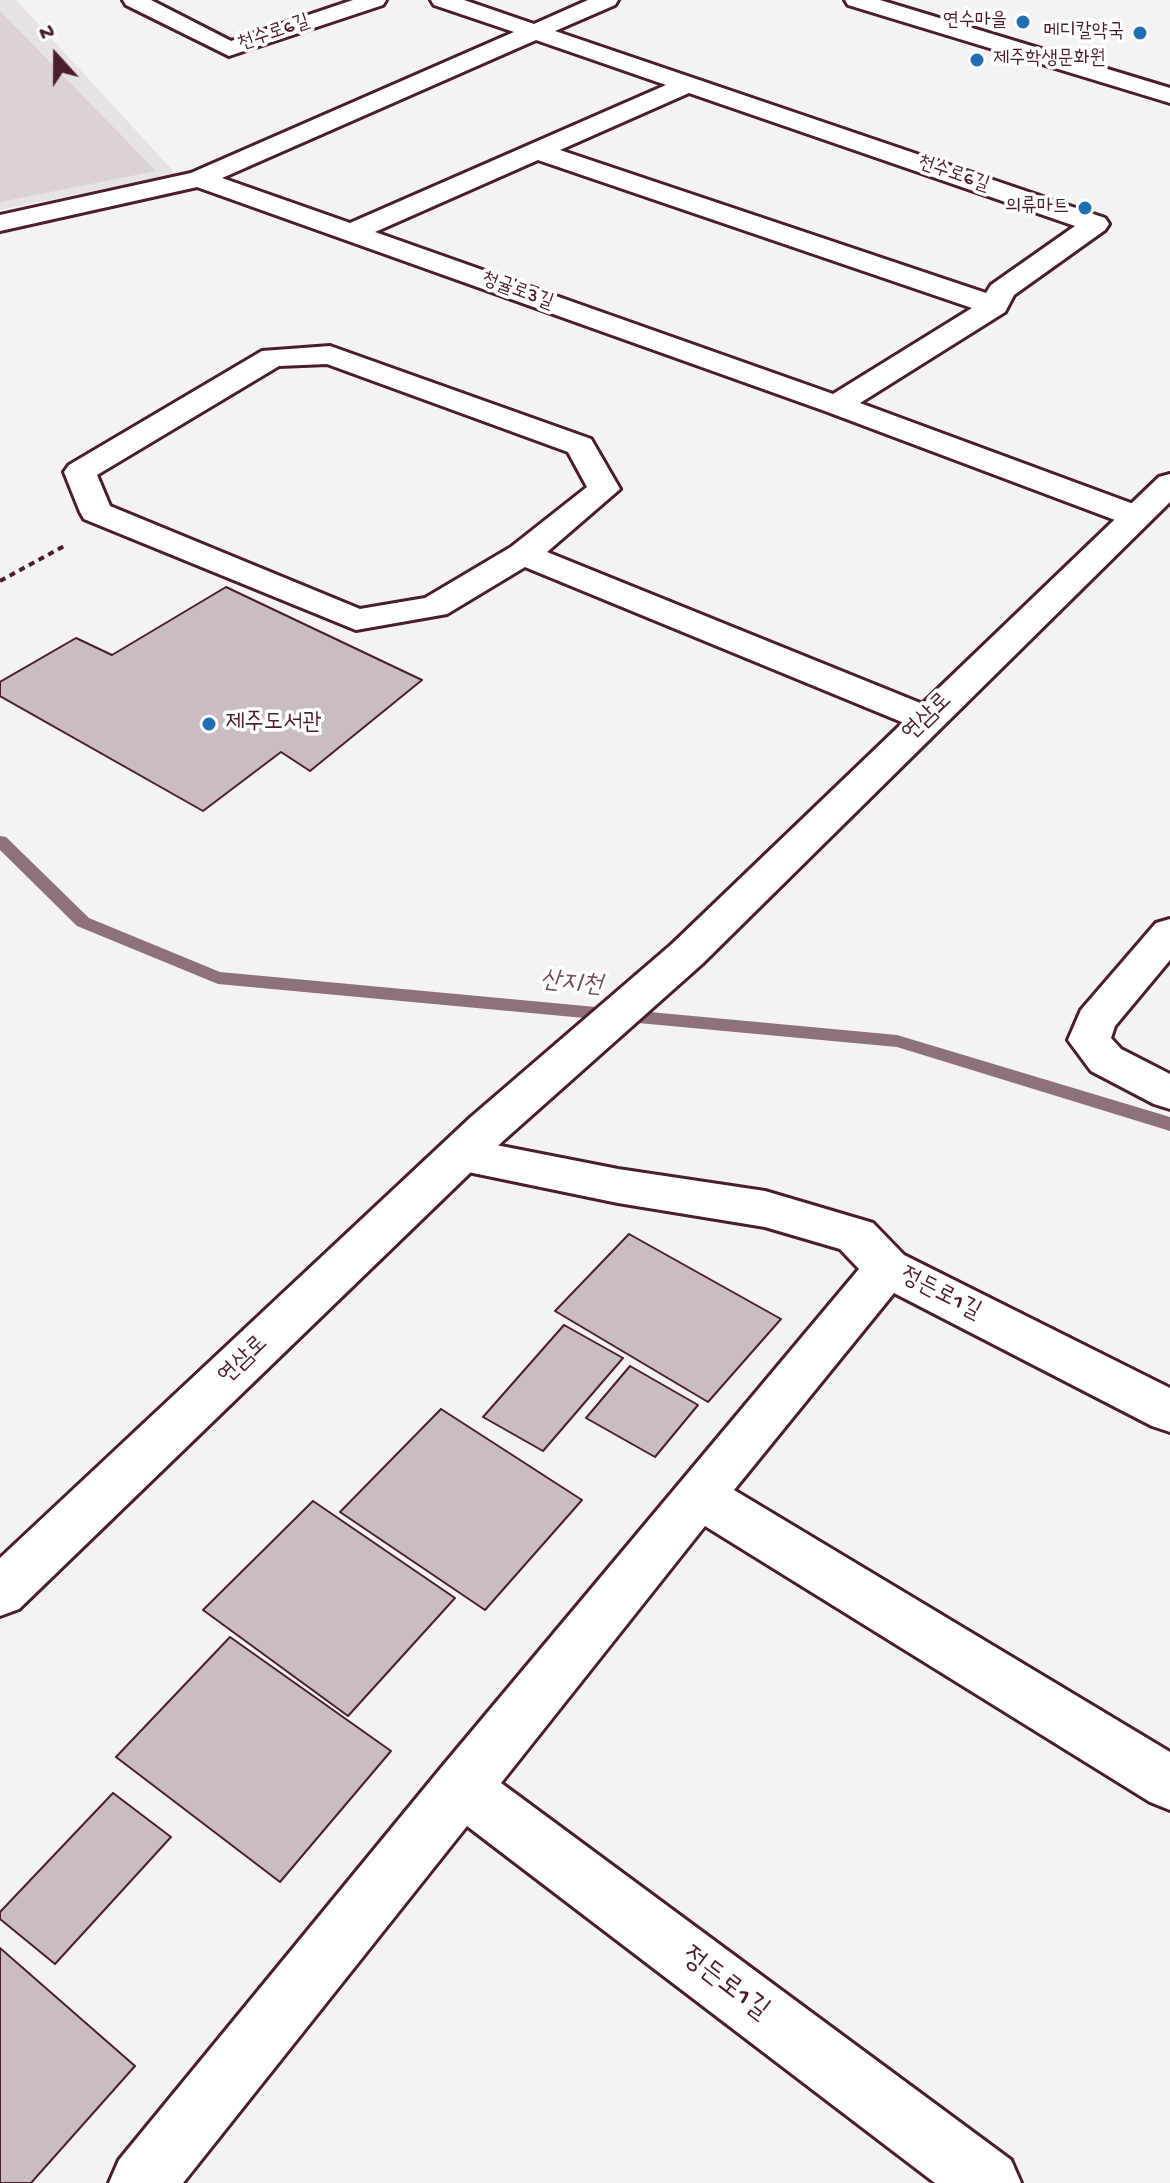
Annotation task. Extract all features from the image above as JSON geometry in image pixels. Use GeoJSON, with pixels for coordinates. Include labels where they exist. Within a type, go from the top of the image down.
{"type":"FeatureCollection","features":[{"type":"Feature","properties":{"kind":"street","name":"천수로6길"},"geometry":{"type":"LineString","coordinates":[[134,0],[229,49],[375,0]]}},
{"type":"Feature","properties":{"kind":"street","name":"천수로6길"},"geometry":{"type":"LineString","coordinates":[[442,0],[1095,224],[1001,291],[995,306],[836,405]]}},
{"type":"Feature","properties":{"kind":"street"},"geometry":{"type":"LineString","coordinates":[[0,223],[199,179],[607,0]]}},
{"type":"Feature","properties":{"kind":"street"},"geometry":{"type":"LineString","coordinates":[[856,0],[1170,96]]}},
{"type":"Feature","properties":{"kind":"street"},"geometry":{"type":"LineString","coordinates":[[351,233],[686,85]]}},
{"type":"Feature","properties":{"kind":"street"},"geometry":{"type":"LineString","coordinates":[[537,151],[995,306]]}},
{"type":"Feature","properties":{"kind":"street","name":"청귤로3길"},"geometry":{"type":"LineString","coordinates":[[199,179],[836,405]]}},
{"type":"Feature","properties":{"kind":"street"},"geometry":{"type":"LineString","coordinates":[[330,355],[580,446],[604,489],[523,554],[435,607],[356,620],[96,512],[80,472],[272,357],[330,355]]}},
{"type":"Feature","properties":{"kind":"street"},"geometry":{"type":"LineString","coordinates":[[836,405],[1157,500]]}},
{"type":"Feature","properties":{"kind":"street","name":"연삼로"},"geometry":{"type":"LineString","coordinates":[[0,1592],[474,1142],[687,954],[1157,500]]}},
{"type":"Feature","properties":{"kind":"street"},"geometry":{"type":"LineString","coordinates":[[523,554],[927,719]]}},
{"type":"Feature","properties":{"kind":"street"},"geometry":{"type":"LineString","coordinates":[[1170,933],[1096,1021],[1089,1040],[1106,1060],[1170,1093]]}},
{"type":"Feature","properties":{"kind":"street"},"geometry":{"type":"LineString","coordinates":[[474,1142],[618,1186],[765,1209],[856,1236],[887,1268]]}},
{"type":"Feature","properties":{"kind":"street","name":"정든로1길"},"geometry":{"type":"LineString","coordinates":[[159,2177],[461,1787],[887,1268],[1170,1411]]}},
{"type":"Feature","properties":{"kind":"street"},"geometry":{"type":"LineString","coordinates":[[699,1495],[1170,1783]]}},
{"type":"Feature","properties":{"kind":"street","name":"정든로1길"},"geometry":{"type":"LineString","coordinates":[[461,1787],[988,2183]]}},
{"type":"Feature","properties":{"kind":"shaded area"},"geometry":{"type":"Polygon","coordinates":[[[0,0],[16,0],[176,174],[0,210],[0,0]]]}},
{"type":"Feature","properties":{"kind":"shaded area"},"geometry":{"type":"Polygon","coordinates":[[[0,11],[156,171],[0,202],[0,11]]]}},
{"type":"Feature","properties":{"kind":"building","name":"제주도서관"},"geometry":{"type":"Polygon","coordinates":[[[226,587],[422,680],[310,771],[281,752],[203,811],[0,696],[0,682],[76,638],[112,655],[226,587]]]}},
{"type":"Feature","properties":{"kind":"building"},"geometry":{"type":"Polygon","coordinates":[[[629,1234],[781,1319],[708,1402],[555,1311],[629,1234]]]}},
{"type":"Feature","properties":{"kind":"building"},"geometry":{"type":"Polygon","coordinates":[[[564,1325],[623,1358],[543,1451],[483,1417],[564,1325]]]}},
{"type":"Feature","properties":{"kind":"building"},"geometry":{"type":"Polygon","coordinates":[[[630,1366],[698,1405],[655,1457],[586,1418],[630,1366]]]}},
{"type":"Feature","properties":{"kind":"building"},"geometry":{"type":"Polygon","coordinates":[[[441,1409],[582,1500],[485,1610],[340,1512],[441,1409]]]}},
{"type":"Feature","properties":{"kind":"building"},"geometry":{"type":"Polygon","coordinates":[[[313,1501],[455,1598],[348,1716],[203,1610],[313,1501]]]}},
{"type":"Feature","properties":{"kind":"building"},"geometry":{"type":"Polygon","coordinates":[[[230,1637],[391,1751],[280,1882],[116,1757],[230,1637]]]}},
{"type":"Feature","properties":{"kind":"building"},"geometry":{"type":"Polygon","coordinates":[[[113,1793],[171,1837],[55,1964],[0,1919],[0,1912],[113,1793]]]}},
{"type":"Feature","properties":{"kind":"building"},"geometry":{"type":"Polygon","coordinates":[[[0,1948],[135,2066],[31,2183],[0,2183],[0,1948]]]}},
{"type":"Feature","properties":{"kind":"waterway","name":"산지천"},"geometry":{"type":"LineString","coordinates":[[0,841],[83,922],[218,978],[897,1041],[1170,1124]]}},
{"type":"Feature","properties":{"kind":"place","name":"연수마을"},"geometry":{"type":"Point","coordinates":[1023,22]}},
{"type":"Feature","properties":{"kind":"place","name":"메디칼약국"},"geometry":{"type":"Point","coordinates":[1140,33]}},
{"type":"Feature","properties":{"kind":"place","name":"제주학생문화원"},"geometry":{"type":"Point","coordinates":[977,60]}},
{"type":"Feature","properties":{"kind":"place","name":"의류마트"},"geometry":{"type":"Point","coordinates":[1085,208]}},
{"type":"Feature","properties":{"kind":"place","name":"제주도서관"},"geometry":{"type":"Point","coordinates":[209,724]}}]}
